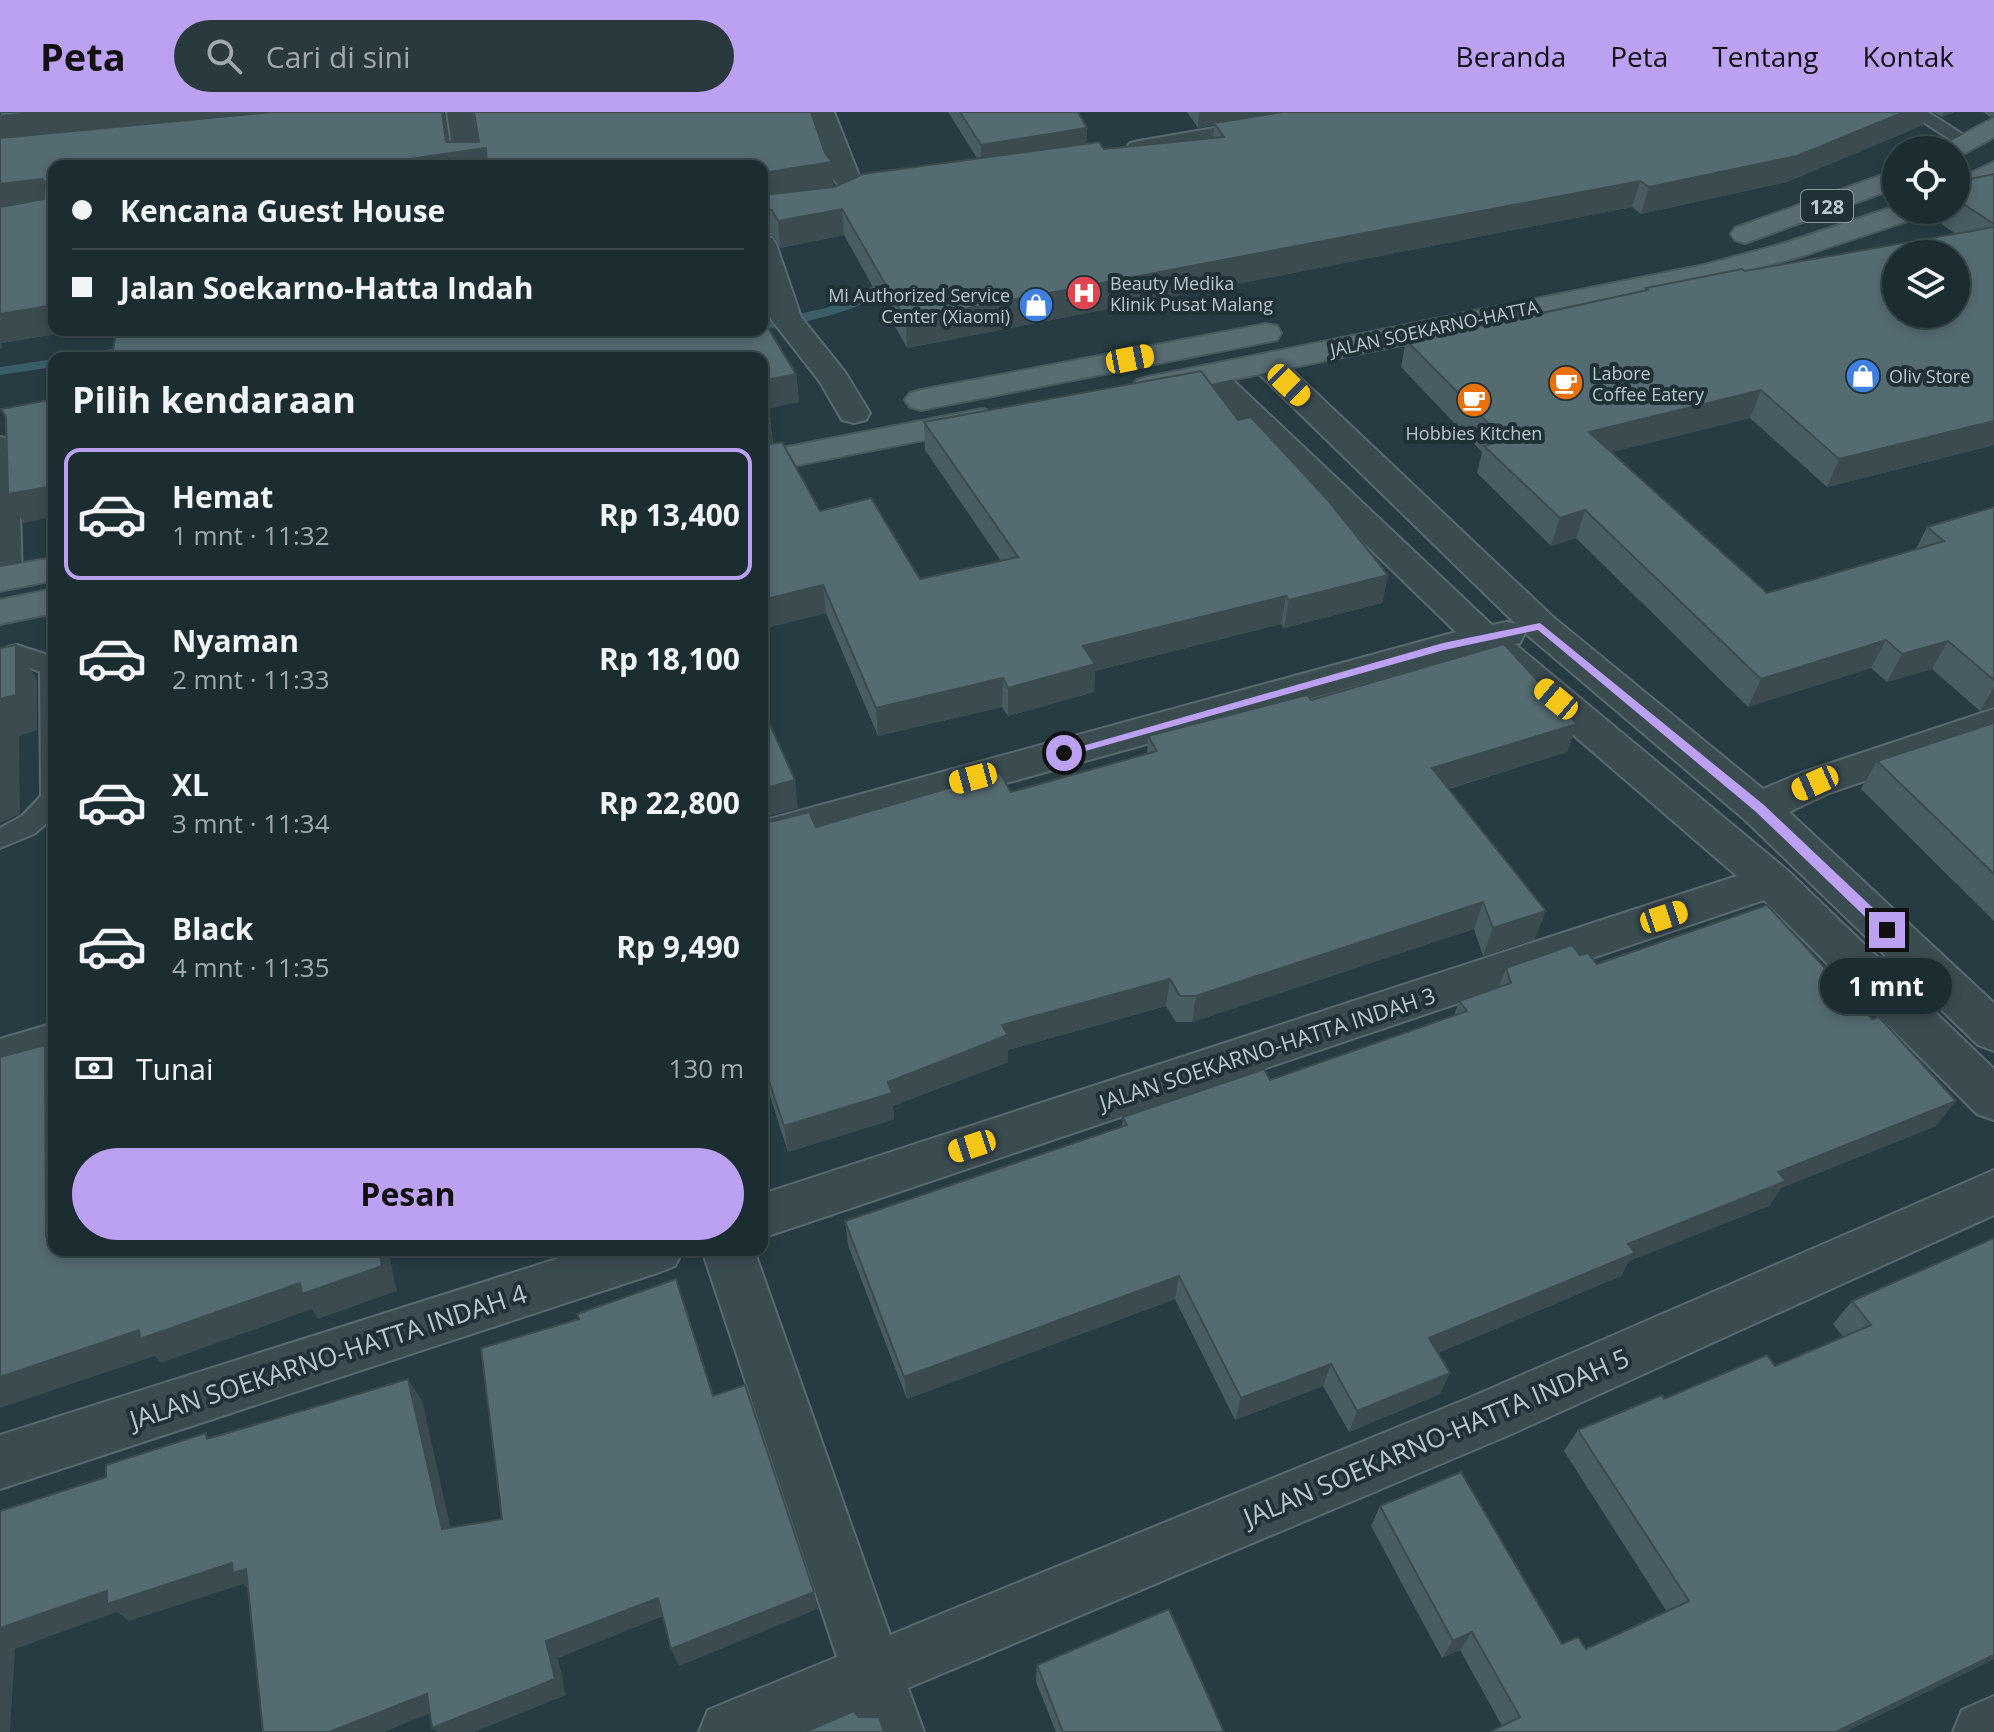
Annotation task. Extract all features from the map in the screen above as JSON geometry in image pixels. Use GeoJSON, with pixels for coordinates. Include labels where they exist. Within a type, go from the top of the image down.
{"type":"FeatureCollection","features":[{"type":"Feature","properties":{"kind":"main road"},"geometry":{"type":"LineString","coordinates":[[1970,141],[1994,126]]}},
{"type":"Feature","properties":{"kind":"main road"},"geometry":{"type":"LineString","coordinates":[[1970,184],[1990,173]]}},
{"type":"Feature","properties":{"kind":"main road","name":"128"},"geometry":{"type":"LineString","coordinates":[[1713,241],[1757,231],[1882,183]]}},
{"type":"Feature","properties":{"kind":"main road","name":"JALAN SOEKARNO-HATTA"},"geometry":{"type":"LineString","coordinates":[[1121,392],[1708,273],[1792,250],[1882,220]]}},
{"type":"Feature","properties":{"kind":"main road"},"geometry":{"type":"LineString","coordinates":[[1757,231],[1792,250]]}},
{"type":"Feature","properties":{"kind":"main road","name":"JALAN SOEKARNO-HATTA"},"geometry":{"type":"LineString","coordinates":[[1331,320],[1653,254]]}},
{"type":"Feature","properties":{"kind":"main road","name":"JALAN SOEKARNO-HATTA"},"geometry":{"type":"LineString","coordinates":[[865,411],[1300,326]]}},
{"type":"Feature","properties":{"kind":"main road"},"geometry":{"type":"LineString","coordinates":[[768,461],[1014,413]]}},
{"type":"Feature","properties":{"kind":"main road"},"geometry":{"type":"LineString","coordinates":[[5,578],[48,570]]}},
{"type":"Feature","properties":{"kind":"main road"},"geometry":{"type":"LineString","coordinates":[[0,612],[48,602]]}},
{"type":"Feature","properties":{"kind":"street"},"geometry":{"type":"LineString","coordinates":[[460,112],[468,160]]}},
{"type":"Feature","properties":{"kind":"street"},"geometry":{"type":"LineString","coordinates":[[821,112],[848,195],[926,182]]}},
{"type":"Feature","properties":{"kind":"street"},"geometry":{"type":"LineString","coordinates":[[1120,153],[1323,114]]}},
{"type":"Feature","properties":{"kind":"street"},"geometry":{"type":"LineString","coordinates":[[768,261],[790,324],[834,379],[865,411]]}},
{"type":"Feature","properties":{"kind":"street"},"geometry":{"type":"LineString","coordinates":[[1266,363],[1540,626],[1759,808],[1994,1032]]}},
{"type":"Feature","properties":{"kind":"street"},"geometry":{"type":"LineString","coordinates":[[1209,375],[1484,638],[1772,881],[1994,1100]]}},
{"type":"Feature","properties":{"kind":"street"},"geometry":{"type":"LineString","coordinates":[[768,834],[1443,647],[1540,626]]}},
{"type":"Feature","properties":{"kind":"street"},"geometry":{"type":"LineString","coordinates":[[1759,808],[1815,783],[1994,723]]}},
{"type":"Feature","properties":{"kind":"street","name":"JALAN SOEKARNO-HATTA INDAH 3"},"geometry":{"type":"LineString","coordinates":[[768,1214],[1772,881]]}},
{"type":"Feature","properties":{"kind":"street"},"geometry":{"type":"LineString","coordinates":[[0,1058],[48,1044]]}},
{"type":"Feature","properties":{"kind":"street","name":"JALAN SOEKARNO-HATTA INDAH 5"},"geometry":{"type":"LineString","coordinates":[[730,1732],[1488,1417],[1994,1192]]}},
{"type":"Feature","properties":{"kind":"street","name":"JALAN SOEKARNO-HATTA INDAH 4"},"geometry":{"type":"LineString","coordinates":[[0,1462],[638,1256]]}},
{"type":"Feature","properties":{"kind":"street"},"geometry":{"type":"LineString","coordinates":[[730,1256],[893,1732]]}},
{"type":"Feature","properties":{"kind":"street"},"geometry":{"type":"LineString","coordinates":[[1984,1732],[1994,1727]]}},
{"type":"Feature","properties":{"kind":"lane"},"geometry":{"type":"LineString","coordinates":[[1916,112],[1948,136]]}},
{"type":"Feature","properties":{"kind":"lane"},"geometry":{"type":"LineString","coordinates":[[0,443],[7,445],[5,578]]}},
{"type":"Feature","properties":{"kind":"lane"},"geometry":{"type":"LineString","coordinates":[[17,653],[48,666]]}},
{"type":"Feature","properties":{"kind":"lane"},"geometry":{"type":"LineString","coordinates":[[0,838],[22,831],[43,815],[48,806]]}},
{"type":"Feature","properties":{"kind":"building"},"geometry":{"type":"Polygon","coordinates":[[[0,112],[44,112],[0,116],[0,112]]]}},
{"type":"Feature","properties":{"kind":"building"},"geometry":{"type":"Polygon","coordinates":[[[272,112],[442,112],[446,142],[479,142],[474,112],[811,112],[825,153],[832,162],[768,172],[768,160],[487,160],[486,148],[403,160],[48,160],[48,306],[0,314],[0,207],[44,199],[45,182],[42,179],[0,184],[0,138],[272,112]]]}},
{"type":"Feature","properties":{"kind":"building"},"geometry":{"type":"Polygon","coordinates":[[[960,112],[1078,112],[1087,128],[981,145],[960,112]]]}},
{"type":"Feature","properties":{"kind":"building"},"geometry":{"type":"Polygon","coordinates":[[[1282,112],[1904,112],[1797,156],[1649,187],[1640,181],[906,320],[842,209],[778,221],[768,209],[768,194],[834,187],[863,174],[1099,142],[1104,149],[1224,137],[1214,123],[1282,112]]]}},
{"type":"Feature","properties":{"kind":"building"},"geometry":{"type":"Polygon","coordinates":[[[1994,174],[1994,224],[1970,208],[1970,179],[1994,174]]]}},
{"type":"Feature","properties":{"kind":"building"},"geometry":{"type":"Polygon","coordinates":[[[1994,227],[1994,421],[1839,459],[1761,390],[1589,432],[1767,593],[1944,541],[1927,527],[1994,507],[1994,680],[1948,641],[1902,654],[1886,640],[1761,679],[1585,510],[1560,518],[1484,446],[1505,440],[1406,340],[1742,269],[1745,271],[1882,247],[1882,328],[1970,328],[1970,240],[1920,240],[1994,227]]]}},
{"type":"Feature","properties":{"kind":"building"},"geometry":{"type":"Polygon","coordinates":[[[768,328],[796,374],[768,380],[768,352],[113,352],[115,336],[768,336],[768,328]]]}},
{"type":"Feature","properties":{"kind":"building"},"geometry":{"type":"Polygon","coordinates":[[[1201,371],[1238,420],[1251,417],[1327,499],[1388,575],[1289,600],[1286,596],[1083,646],[1095,664],[1008,688],[1003,678],[876,708],[823,585],[768,599],[768,445],[782,442],[820,511],[871,498],[920,579],[1018,557],[924,422],[1201,371]]]}},
{"type":"Feature","properties":{"kind":"building"},"geometry":{"type":"Polygon","coordinates":[[[48,400],[48,487],[8,494],[6,417],[1,409],[48,400]]]}},
{"type":"Feature","properties":{"kind":"building"},"geometry":{"type":"Polygon","coordinates":[[[1504,644],[1577,724],[1432,768],[1546,911],[1493,928],[1483,902],[1196,996],[1180,996],[1170,979],[1002,1025],[1008,1035],[888,1082],[892,1093],[784,1126],[768,1078],[768,822],[809,812],[816,827],[1000,773],[1011,792],[1157,751],[1148,736],[1307,695],[1311,700],[1504,644]]]}},
{"type":"Feature","properties":{"kind":"building"},"geometry":{"type":"Polygon","coordinates":[[[16,645],[16,695],[0,699],[0,648],[16,645]]]}},
{"type":"Feature","properties":{"kind":"building"},"geometry":{"type":"Polygon","coordinates":[[[768,720],[795,780],[768,787],[768,720]]]}},
{"type":"Feature","properties":{"kind":"building"},"geometry":{"type":"Polygon","coordinates":[[[1994,723],[1994,874],[1877,761],[1994,723]]]}},
{"type":"Feature","properties":{"kind":"building"},"geometry":{"type":"Polygon","coordinates":[[[1767,905],[1872,1019],[1879,1017],[1956,1101],[1778,1172],[1786,1181],[1628,1244],[1635,1253],[1429,1338],[1450,1373],[1357,1411],[1331,1364],[1241,1398],[1179,1276],[904,1377],[845,1221],[1127,1125],[1123,1117],[1264,1069],[1270,1080],[1467,1011],[1459,1001],[1511,983],[1506,968],[1572,945],[1580,955],[1588,953],[1597,964],[1767,905]]]}},
{"type":"Feature","properties":{"kind":"building"},"geometry":{"type":"Polygon","coordinates":[[[45,1045],[48,1256],[380,1256],[382,1266],[302,1294],[300,1283],[140,1339],[139,1330],[0,1377],[0,1057],[45,1045]]]}},
{"type":"Feature","properties":{"kind":"building"},"geometry":{"type":"Polygon","coordinates":[[[1994,1238],[1994,1655],[1836,1732],[1490,1732],[1520,1717],[1472,1632],[1453,1641],[1380,1506],[1461,1472],[1562,1644],[1578,1637],[1586,1649],[1689,1601],[1578,1430],[1662,1395],[1664,1399],[1767,1355],[1775,1366],[1871,1325],[1852,1301],[1994,1238]]]}},
{"type":"Feature","properties":{"kind":"building"},"geometry":{"type":"Polygon","coordinates":[[[676,1279],[713,1396],[745,1385],[814,1592],[671,1649],[658,1598],[546,1641],[555,1679],[432,1728],[427,1694],[329,1732],[263,1732],[246,1569],[233,1573],[232,1563],[107,1604],[107,1591],[0,1628],[0,1511],[106,1477],[106,1465],[206,1433],[207,1439],[408,1379],[442,1529],[502,1519],[481,1348],[579,1319],[577,1314],[676,1279]]]}},
{"type":"Feature","properties":{"kind":"building"},"geometry":{"type":"Polygon","coordinates":[[[1169,1609],[1224,1732],[1063,1732],[1037,1665],[1169,1609]]]}},
{"type":"Feature","properties":{"kind":"building"},"geometry":{"type":"Polygon","coordinates":[[[854,1711],[858,1717],[879,1717],[884,1732],[805,1732],[854,1711]]]}},
{"type":"Feature","properties":{"kind":"waterway"},"geometry":{"type":"LineString","coordinates":[[768,325],[831,310],[864,298],[895,281]]}},
{"type":"Feature","properties":{"kind":"waterway"},"geometry":{"type":"LineString","coordinates":[[117,352],[134,349]]}},
{"type":"Feature","properties":{"kind":"waterway"},"geometry":{"type":"LineString","coordinates":[[0,371],[48,364]]}},
{"type":"Feature","properties":{"kind":"place","name":"Beauty Medika Klinik Pusat Malang"},"geometry":{"type":"Point","coordinates":[1084,293]}},
{"type":"Feature","properties":{"kind":"place","name":"Mi Authorized Service Center (Xiaomi)"},"geometry":{"type":"Point","coordinates":[1036,305]}},
{"type":"Feature","properties":{"kind":"place","name":"Oliv Store"},"geometry":{"type":"Point","coordinates":[1863,376]}},
{"type":"Feature","properties":{"kind":"place","name":"Labore Coffee Eatery"},"geometry":{"type":"Point","coordinates":[1566,383]}},
{"type":"Feature","properties":{"kind":"place","name":"Hobbies Kitchen"},"geometry":{"type":"Point","coordinates":[1474,400]}},
{"type":"Feature","properties":{"kind":"route"},"geometry":{"type":"LineString","coordinates":[[1064,753],[1443,647],[1540,626],[1759,808],[1887,930]]}}]}
